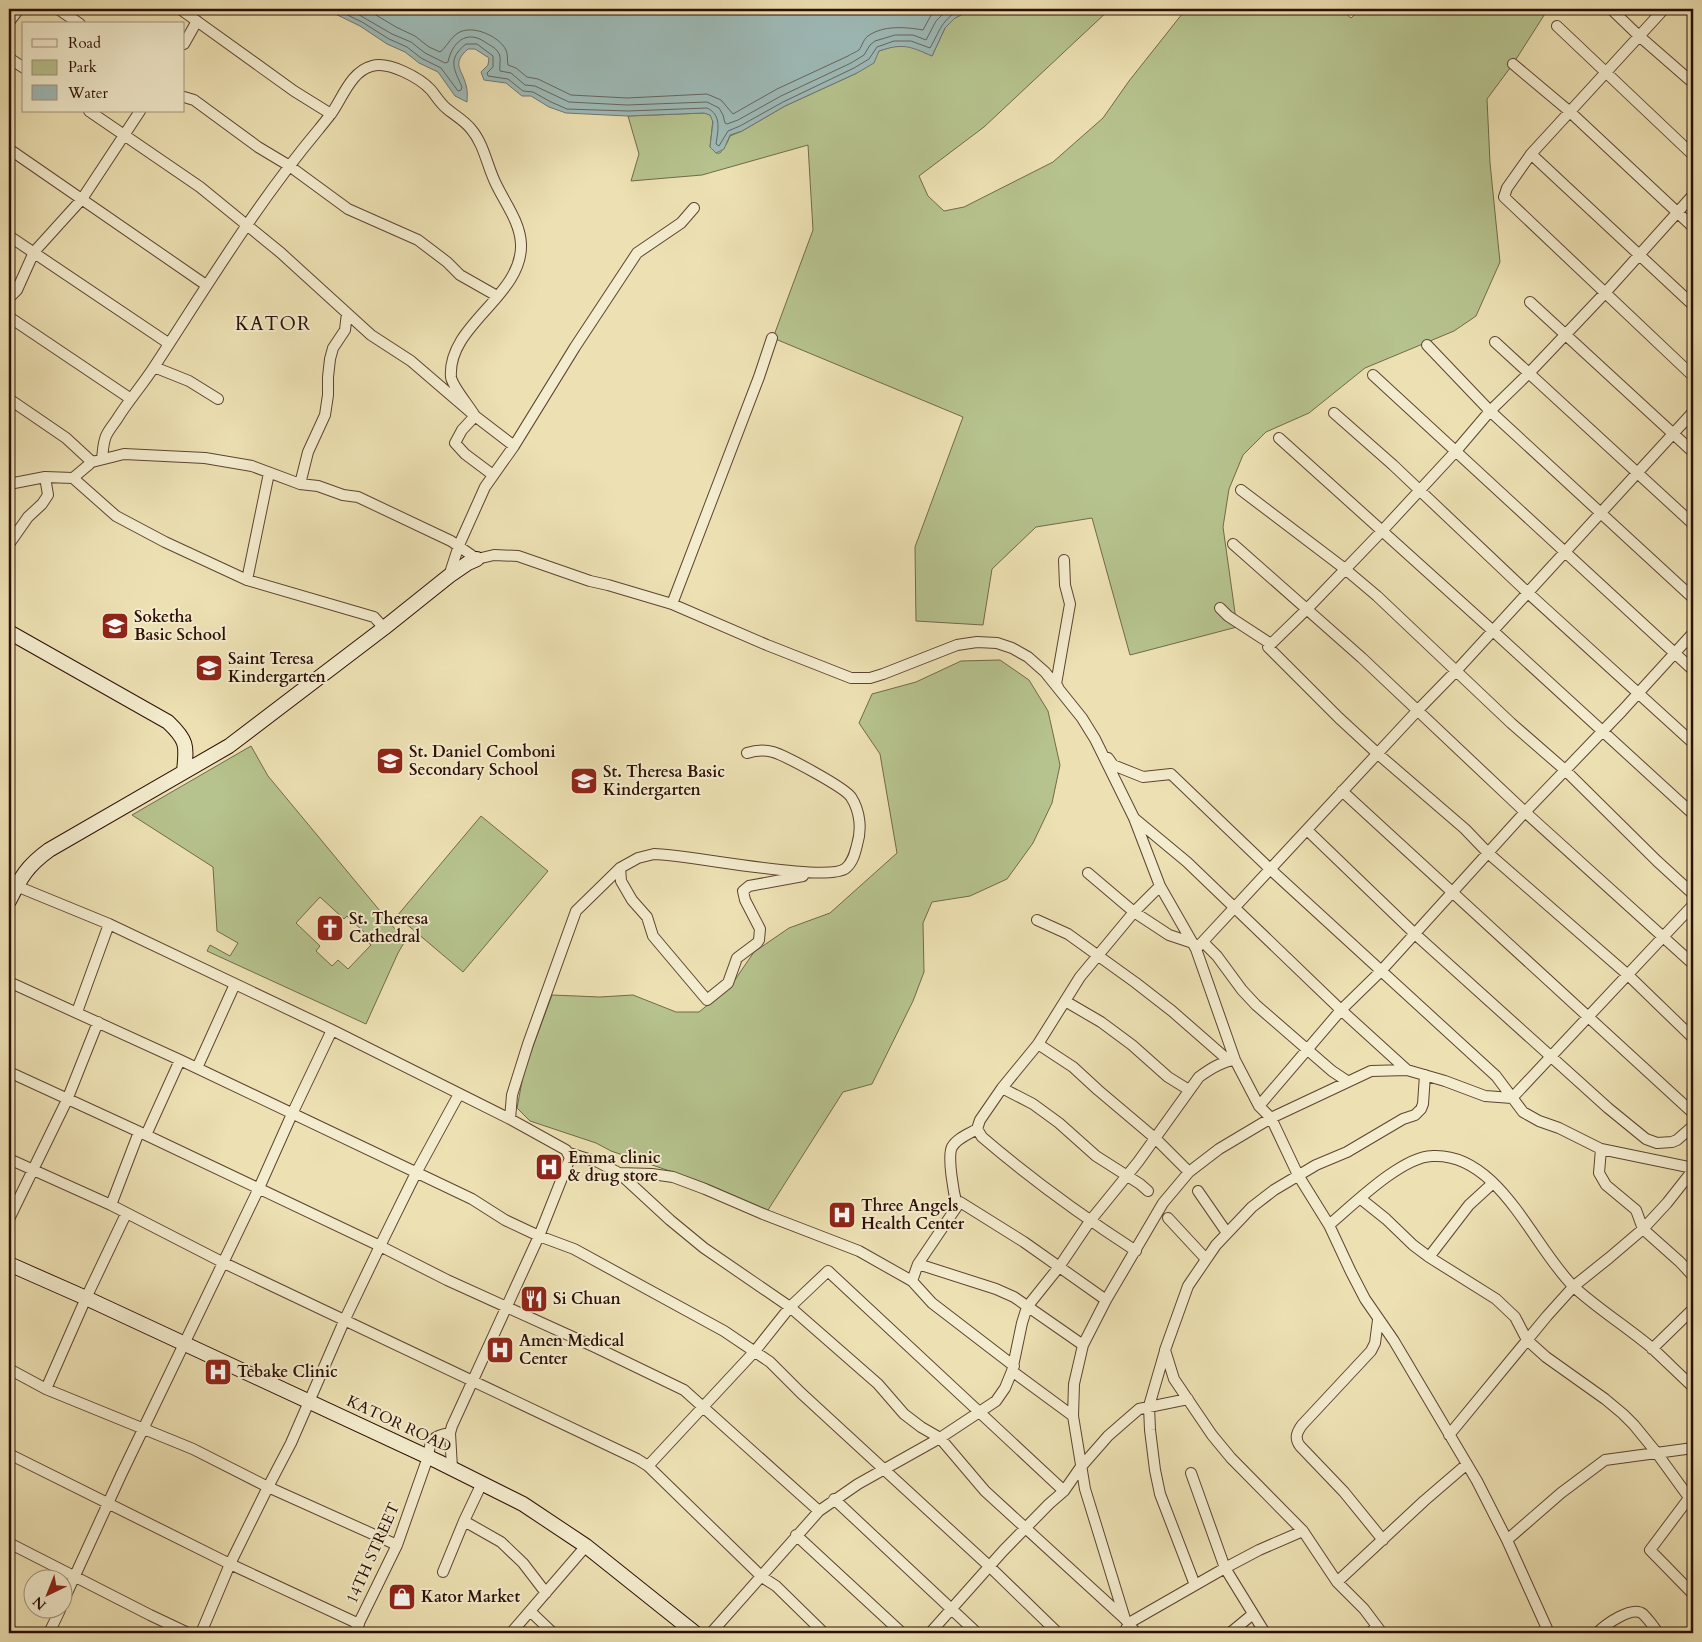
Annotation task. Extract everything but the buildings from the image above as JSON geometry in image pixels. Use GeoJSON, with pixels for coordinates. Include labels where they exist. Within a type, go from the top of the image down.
{"type":"FeatureCollection","features":[{"type":"Feature","properties":{"kind":"street"},"geometry":{"type":"LineString","coordinates":[[9,22],[19,9]]}},
{"type":"Feature","properties":{"kind":"street"},"geometry":{"type":"LineString","coordinates":[[58,9],[77,22]]}},
{"type":"Feature","properties":{"kind":"street"},"geometry":{"type":"LineString","coordinates":[[180,9],[289,88],[332,114]]}},
{"type":"Feature","properties":{"kind":"street"},"geometry":{"type":"LineString","coordinates":[[1611,9],[1693,83]]}},
{"type":"Feature","properties":{"kind":"street"},"geometry":{"type":"LineString","coordinates":[[1664,9],[1638,35],[1531,154],[1506,188],[1504,197],[1693,376]]}},
{"type":"Feature","properties":{"kind":"street"},"geometry":{"type":"LineString","coordinates":[[1690,9],[1693,12]]}},
{"type":"Feature","properties":{"kind":"street"},"geometry":{"type":"LineString","coordinates":[[185,42],[198,21]]}},
{"type":"Feature","properties":{"kind":"street"},"geometry":{"type":"LineString","coordinates":[[1557,26],[1693,155]]}},
{"type":"Feature","properties":{"kind":"street"},"geometry":{"type":"LineString","coordinates":[[9,58],[22,67]]}},
{"type":"Feature","properties":{"kind":"street"},"geometry":{"type":"LineString","coordinates":[[1513,64],[1569,111],[1693,227]]}},
{"type":"Feature","properties":{"kind":"street"},"geometry":{"type":"LineString","coordinates":[[97,460],[107,435],[288,165],[332,114],[338,102],[361,71],[373,65],[381,65],[406,73],[423,83],[448,110],[475,133],[495,183],[511,211],[521,242],[520,258],[516,270],[477,319],[459,346],[452,368],[451,379],[475,416]]}},
{"type":"Feature","properties":{"kind":"street"},"geometry":{"type":"LineString","coordinates":[[185,97],[194,100],[348,209],[418,240],[447,262],[460,275],[497,296]]}},
{"type":"Feature","properties":{"kind":"street"},"geometry":{"type":"LineString","coordinates":[[90,112],[200,187],[281,253],[371,335],[411,361],[475,416],[514,446]]}},
{"type":"Feature","properties":{"kind":"street"},"geometry":{"type":"LineString","coordinates":[[9,298],[16,290],[34,252],[82,199],[139,112]]}},
{"type":"Feature","properties":{"kind":"street"},"geometry":{"type":"LineString","coordinates":[[9,149],[206,285]]}},
{"type":"Feature","properties":{"kind":"street"},"geometry":{"type":"LineString","coordinates":[[1531,154],[1693,305]]}},
{"type":"Feature","properties":{"kind":"street"},"geometry":{"type":"LineString","coordinates":[[1693,195],[1605,293],[1490,411],[1382,531],[1268,647],[1332,712],[1465,829],[1488,853],[1628,975],[1693,1038]]}},
{"type":"Feature","properties":{"kind":"street"},"geometry":{"type":"LineString","coordinates":[[449,576],[459,545],[485,487],[514,446],[575,347],[637,253],[681,223],[694,208]]}},
{"type":"Feature","properties":{"kind":"street"},"geometry":{"type":"LineString","coordinates":[[9,236],[168,343]]}},
{"type":"Feature","properties":{"kind":"street"},"geometry":{"type":"LineString","coordinates":[[1530,302],[1693,452]]}},
{"type":"Feature","properties":{"kind":"street"},"geometry":{"type":"LineString","coordinates":[[300,484],[308,452],[325,415],[330,359],[333,348],[345,330],[347,313]]}},
{"type":"Feature","properties":{"kind":"street"},"geometry":{"type":"LineString","coordinates":[[9,317],[131,399]]}},
{"type":"Feature","properties":{"kind":"street"},"geometry":{"type":"LineString","coordinates":[[672,604],[756,386],[772,338]]}},
{"type":"Feature","properties":{"kind":"street"},"geometry":{"type":"LineString","coordinates":[[1495,342],[1530,372],[1583,424],[1693,524]]}},
{"type":"Feature","properties":{"kind":"street"},"geometry":{"type":"LineString","coordinates":[[1427,345],[1490,411],[1693,598]]}},
{"type":"Feature","properties":{"kind":"street"},"geometry":{"type":"LineString","coordinates":[[154,367],[189,381],[218,399]]}},
{"type":"Feature","properties":{"kind":"street"},"geometry":{"type":"LineString","coordinates":[[1373,375],[1693,670]]}},
{"type":"Feature","properties":{"kind":"street"},"geometry":{"type":"LineString","coordinates":[[9,399],[97,460]]}},
{"type":"Feature","properties":{"kind":"street"},"geometry":{"type":"LineString","coordinates":[[1197,945],[1235,908],[1457,670],[1693,412]]}},
{"type":"Feature","properties":{"kind":"street"},"geometry":{"type":"LineString","coordinates":[[1334,413],[1420,490],[1527,592],[1693,743]]}},
{"type":"Feature","properties":{"kind":"street"},"geometry":{"type":"LineString","coordinates":[[475,416],[462,430],[455,443],[465,454],[493,475]]}},
{"type":"Feature","properties":{"kind":"street"},"geometry":{"type":"LineString","coordinates":[[1279,438],[1693,814]]}},
{"type":"Feature","properties":{"kind":"street"},"geometry":{"type":"LineString","coordinates":[[73,478],[97,460],[124,454],[205,458],[252,466],[269,474],[300,484],[318,486],[343,495],[358,497],[459,545],[477,559]]}},
{"type":"Feature","properties":{"kind":"street"},"geometry":{"type":"LineString","coordinates":[[247,580],[269,474]]}},
{"type":"Feature","properties":{"kind":"street"},"geometry":{"type":"LineString","coordinates":[[9,544],[28,517],[42,504],[48,495],[45,476]]}},
{"type":"Feature","properties":{"kind":"street"},"geometry":{"type":"LineString","coordinates":[[9,484],[45,476],[73,478],[116,516],[165,542],[247,580],[374,617],[384,628]]}},
{"type":"Feature","properties":{"kind":"street"},"geometry":{"type":"LineString","coordinates":[[1241,490],[1345,569],[1565,770],[1693,894]]}},
{"type":"Feature","properties":{"kind":"street"},"geometry":{"type":"LineString","coordinates":[[1233,544],[1362,658],[1525,812],[1693,964]]}},
{"type":"Feature","properties":{"kind":"street"},"geometry":{"type":"LineString","coordinates":[[9,901],[13,885],[34,860],[229,746],[449,576],[477,559],[494,555],[518,556],[590,582],[608,585],[672,604],[767,645],[851,678],[870,678],[883,674],[957,645],[978,642],[997,643],[1012,648],[1028,657],[1056,684],[1082,718],[1095,739],[1134,818],[1160,886],[1197,945],[1232,1060],[1259,1106],[1271,1118],[1298,1174],[1329,1225],[1351,1272],[1378,1320],[1394,1341],[1467,1464],[1508,1540],[1550,1633]]}},
{"type":"Feature","properties":{"kind":"street"},"geometry":{"type":"LineString","coordinates":[[1064,560],[1065,585],[1070,604],[1056,684],[1113,766],[1143,777],[1171,774],[1270,869],[1496,1076],[1523,1112],[1539,1121],[1560,1128],[1600,1149],[1693,1169],[1667,1203],[1643,1229],[1574,1286],[1449,1435]]}},
{"type":"Feature","properties":{"kind":"street"},"geometry":{"type":"LineString","coordinates":[[1220,608],[1228,616],[1271,644]]}},
{"type":"Feature","properties":{"kind":"street"},"geometry":{"type":"LineString","coordinates":[[9,632],[168,722],[181,734],[187,750],[184,771]]}},
{"type":"Feature","properties":{"kind":"street"},"geometry":{"type":"LineString","coordinates":[[1259,1106],[1341,1010],[1381,971],[1525,812],[1693,633]]}},
{"type":"Feature","properties":{"kind":"street"},"geometry":{"type":"LineString","coordinates":[[510,1119],[512,1095],[528,1044],[576,911],[620,868],[646,855],[663,854],[711,862],[789,871],[842,871],[848,866],[854,856],[859,838],[860,817],[851,797],[839,786],[774,752],[758,750],[747,753]]}},
{"type":"Feature","properties":{"kind":"street"},"geometry":{"type":"LineString","coordinates":[[1342,792],[1693,1113]]}},
{"type":"Feature","properties":{"kind":"street"},"geometry":{"type":"LineString","coordinates":[[1134,818],[1187,862],[1341,1010],[1407,1070]]}},
{"type":"Feature","properties":{"kind":"street"},"geometry":{"type":"LineString","coordinates":[[1307,830],[1415,934],[1634,1130],[1652,1142],[1665,1143],[1677,1140],[1693,1126]]}},
{"type":"Feature","properties":{"kind":"street"},"geometry":{"type":"LineString","coordinates":[[620,868],[621,881],[632,900],[647,917],[653,936],[707,1000],[728,983],[737,958],[759,940],[760,929],[743,894],[746,887],[821,872]]}},
{"type":"Feature","properties":{"kind":"street"},"geometry":{"type":"LineString","coordinates":[[1088,873],[1134,912],[1169,935],[1197,945],[1217,956],[1242,990],[1256,1004],[1306,1050],[1347,1081]]}},
{"type":"Feature","properties":{"kind":"street"},"geometry":{"type":"LineString","coordinates":[[13,885],[109,924],[332,1030],[510,1119],[569,1153],[598,1162],[619,1173],[704,1248],[790,1307],[878,1384],[904,1414],[921,1428],[940,1438],[985,1491],[1127,1621],[1136,1633]]}},
{"type":"Feature","properties":{"kind":"street"},"geometry":{"type":"LineString","coordinates":[[1136,1251],[1090,1221],[1012,1162],[982,1137],[978,1129],[980,1120],[1002,1088],[1038,1044],[1097,955],[1134,912],[1160,886]]}},
{"type":"Feature","properties":{"kind":"street"},"geometry":{"type":"LineString","coordinates":[[1512,1098],[1693,905]]}},
{"type":"Feature","properties":{"kind":"street"},"geometry":{"type":"LineString","coordinates":[[1038,920],[1068,934],[1172,1011],[1232,1060]]}},
{"type":"Feature","properties":{"kind":"street"},"geometry":{"type":"LineString","coordinates":[[77,1012],[109,924]]}},
{"type":"Feature","properties":{"kind":"street"},"geometry":{"type":"LineString","coordinates":[[9,982],[180,1060],[472,1199],[505,1220],[539,1236],[574,1249],[724,1331],[770,1362],[989,1566],[1058,1633]]}},
{"type":"Feature","properties":{"kind":"street"},"geometry":{"type":"LineString","coordinates":[[197,1068],[235,984]]}},
{"type":"Feature","properties":{"kind":"street"},"geometry":{"type":"LineString","coordinates":[[1065,1002],[1101,1022],[1132,1045],[1168,1077],[1189,1090]]}},
{"type":"Feature","properties":{"kind":"street"},"geometry":{"type":"LineString","coordinates":[[9,1219],[67,1100],[98,1022]]}},
{"type":"Feature","properties":{"kind":"street"},"geometry":{"type":"LineString","coordinates":[[72,1583],[143,1428],[224,1262],[332,1030]]}},
{"type":"Feature","properties":{"kind":"street"},"geometry":{"type":"LineString","coordinates":[[1038,1044],[1073,1067],[1156,1139],[1189,1172]]}},
{"type":"Feature","properties":{"kind":"street"},"geometry":{"type":"LineString","coordinates":[[111,1205],[142,1133],[180,1060]]}},
{"type":"Feature","properties":{"kind":"street"},"geometry":{"type":"LineString","coordinates":[[711,1633],[819,1510],[834,1499],[940,1438],[996,1401],[1005,1388],[1013,1368],[1022,1323],[1028,1307],[1059,1267],[1090,1221],[1156,1139],[1199,1077],[1209,1070],[1232,1060]]}},
{"type":"Feature","properties":{"kind":"street"},"geometry":{"type":"LineString","coordinates":[[1124,1633],[1127,1621],[1080,1468],[1073,1416],[1074,1384],[1083,1345],[1106,1300],[1163,1204],[1189,1172],[1219,1149],[1271,1118],[1371,1071],[1407,1070],[1485,1096],[1512,1098]]}},
{"type":"Feature","properties":{"kind":"street"},"geometry":{"type":"LineString","coordinates":[[9,1072],[259,1188],[506,1308],[597,1348],[684,1390],[819,1510]]}},
{"type":"Feature","properties":{"kind":"street"},"geometry":{"type":"LineString","coordinates":[[1195,1585],[1160,1494],[1153,1460],[1149,1406],[1183,1297],[1188,1286],[1216,1245],[1252,1206],[1298,1174],[1346,1152],[1421,1109],[1425,1075]]}},
{"type":"Feature","properties":{"kind":"street"},"geometry":{"type":"LineString","coordinates":[[1002,1088],[1033,1104],[1059,1123],[1096,1156],[1148,1191]]}},
{"type":"Feature","properties":{"kind":"street"},"geometry":{"type":"LineString","coordinates":[[201,1633],[230,1564],[310,1402],[345,1319],[416,1173],[459,1094]]}},
{"type":"Feature","properties":{"kind":"street"},"geometry":{"type":"LineString","coordinates":[[957,1206],[950,1156],[952,1148],[958,1140],[978,1129]]}},
{"type":"Feature","properties":{"kind":"street"},"geometry":{"type":"LineString","coordinates":[[1600,1149],[1599,1174],[1606,1185],[1636,1210],[1643,1229],[1693,1276]]}},
{"type":"Feature","properties":{"kind":"street"},"geometry":{"type":"LineString","coordinates":[[452,1468],[450,1433],[539,1236],[570,1158],[569,1153]]}},
{"type":"Feature","properties":{"kind":"street"},"geometry":{"type":"LineString","coordinates":[[1329,1225],[1398,1169],[1416,1159],[1431,1156],[1459,1161],[1472,1167],[1493,1183],[1513,1203],[1540,1245],[1574,1286],[1652,1349],[1693,1387]]}},
{"type":"Feature","properties":{"kind":"street"},"geometry":{"type":"LineString","coordinates":[[9,1158],[111,1205],[224,1262],[638,1459],[648,1466],[762,1577],[776,1586],[824,1633]]}},
{"type":"Feature","properties":{"kind":"street"},"geometry":{"type":"LineString","coordinates":[[619,1173],[652,1174],[673,1178],[859,1251],[912,1281],[932,1303],[1073,1416]]}},
{"type":"Feature","properties":{"kind":"street"},"geometry":{"type":"LineString","coordinates":[[1430,1257],[1470,1205],[1493,1183]]}},
{"type":"Feature","properties":{"kind":"street"},"geometry":{"type":"LineString","coordinates":[[1198,1191],[1227,1233]]}},
{"type":"Feature","properties":{"kind":"street"},"geometry":{"type":"LineString","coordinates":[[1360,1199],[1386,1219],[1413,1245],[1496,1299],[1515,1317],[1527,1340],[1546,1357],[1617,1409],[1634,1425],[1674,1475],[1680,1487],[1691,1501],[1650,1550],[1693,1594]]}},
{"type":"Feature","properties":{"kind":"street"},"geometry":{"type":"LineString","coordinates":[[912,1281],[918,1264],[960,1202],[1024,1242],[1106,1300]]}},
{"type":"Feature","properties":{"kind":"street"},"geometry":{"type":"LineString","coordinates":[[46,1389],[126,1214]]}},
{"type":"Feature","properties":{"kind":"street"},"geometry":{"type":"LineString","coordinates":[[1168,1218],[1206,1260]]}},
{"type":"Feature","properties":{"kind":"street","name":"KATOR ROAD"},"geometry":{"type":"LineString","coordinates":[[9,1264],[428,1456],[523,1504],[586,1546],[688,1631]]}},
{"type":"Feature","properties":{"kind":"street"},"geometry":{"type":"LineString","coordinates":[[918,1264],[996,1289],[1014,1297],[1083,1345]]}},
{"type":"Feature","properties":{"kind":"street"},"geometry":{"type":"LineString","coordinates":[[648,1466],[755,1352],[790,1307],[828,1271],[1064,1491]]}},
{"type":"Feature","properties":{"kind":"street"},"geometry":{"type":"LineString","coordinates":[[1652,1349],[1693,1311]]}},
{"type":"Feature","properties":{"kind":"street"},"geometry":{"type":"LineString","coordinates":[[1378,1320],[1372,1349],[1302,1425],[1296,1436],[1300,1446],[1344,1492],[1383,1540]]}},
{"type":"Feature","properties":{"kind":"street"},"geometry":{"type":"LineString","coordinates":[[1165,1350],[1174,1378],[1212,1435],[1231,1458],[1303,1531],[1337,1582],[1364,1610],[1376,1631]]}},
{"type":"Feature","properties":{"kind":"street"},"geometry":{"type":"LineString","coordinates":[[9,1369],[46,1389],[98,1412],[193,1449],[268,1487],[397,1545]]}},
{"type":"Feature","properties":{"kind":"street"},"geometry":{"type":"LineString","coordinates":[[930,1633],[989,1566],[1064,1491],[1080,1468],[1108,1436],[1139,1409],[1188,1399]]}},
{"type":"Feature","properties":{"kind":"street","name":"14TH STREET"},"geometry":{"type":"LineString","coordinates":[[356,1629],[397,1545],[428,1456],[429,1447],[437,1436],[450,1433]]}},
{"type":"Feature","properties":{"kind":"street"},"geometry":{"type":"LineString","coordinates":[[1508,1540],[1561,1493],[1605,1460],[1693,1448]]}},
{"type":"Feature","properties":{"kind":"street"},"geometry":{"type":"LineString","coordinates":[[9,1454],[356,1629]]}},
{"type":"Feature","properties":{"kind":"street"},"geometry":{"type":"LineString","coordinates":[[1337,1582],[1424,1501],[1467,1464]]}},
{"type":"Feature","properties":{"kind":"street"},"geometry":{"type":"LineString","coordinates":[[1191,1472],[1225,1568],[1264,1633]]}},
{"type":"Feature","properties":{"kind":"street"},"geometry":{"type":"LineString","coordinates":[[442,1572],[482,1483]]}},
{"type":"Feature","properties":{"kind":"street"},"geometry":{"type":"LineString","coordinates":[[834,1499],[977,1633]]}},
{"type":"Feature","properties":{"kind":"street"},"geometry":{"type":"LineString","coordinates":[[464,1521],[501,1542],[523,1563],[546,1593]]}},
{"type":"Feature","properties":{"kind":"street"},"geometry":{"type":"LineString","coordinates":[[1127,1621],[1260,1550],[1303,1531]]}},
{"type":"Feature","properties":{"kind":"street"},"geometry":{"type":"LineString","coordinates":[[796,1535],[902,1633]]}},
{"type":"Feature","properties":{"kind":"street"},"geometry":{"type":"LineString","coordinates":[[9,1543],[188,1633]]}},
{"type":"Feature","properties":{"kind":"street"},"geometry":{"type":"LineString","coordinates":[[511,1633],[586,1546]]}},
{"type":"Feature","properties":{"kind":"street"},"geometry":{"type":"LineString","coordinates":[[530,1611],[553,1633]]}},
{"type":"Feature","properties":{"kind":"street"},"geometry":{"type":"LineString","coordinates":[[1597,1633],[1627,1613],[1634,1611],[1642,1614],[1658,1633]]}},
{"type":"Feature","properties":{"kind":"street"},"geometry":{"type":"LineString","coordinates":[[1230,1633],[1253,1614]]}},
{"type":"Feature","properties":{"kind":"street"},"geometry":{"type":"LineString","coordinates":[[49,1633],[55,1620]]}},
{"type":"Feature","properties":{"kind":"street"},"geometry":{"type":"LineString","coordinates":[[9,1630],[15,1633]]}},
{"type":"Feature","properties":{"kind":"green space"},"geometry":{"type":"Polygon","coordinates":[[[973,9],[1110,9],[984,127],[919,176],[928,196],[944,211],[964,207],[1053,162],[1103,118],[1129,81],[1186,9],[1340,9],[1351,18],[1361,9],[1548,9],[1513,64],[1487,99],[1490,163],[1500,262],[1476,316],[1454,331],[1365,368],[1309,413],[1266,432],[1243,455],[1229,489],[1223,527],[1237,627],[1130,655],[1092,518],[1036,527],[992,569],[983,625],[916,621],[915,547],[963,417],[773,338],[813,230],[808,145],[702,175],[631,181],[639,154],[628,116],[705,113],[710,115],[713,119],[710,147],[716,153],[720,153],[730,136],[785,106],[857,73],[879,51],[894,46],[911,46],[932,56],[945,28],[955,18],[973,9]]]}},
{"type":"Feature","properties":{"kind":"green space"},"geometry":{"type":"Polygon","coordinates":[[[1000,660],[1029,680],[1048,711],[1060,765],[1052,803],[1033,843],[1007,879],[970,896],[932,902],[923,923],[924,972],[913,1001],[872,1084],[843,1092],[768,1210],[705,1183],[530,1121],[517,1108],[524,1071],[552,995],[600,997],[633,995],[676,1012],[699,1012],[730,987],[754,952],[789,928],[830,913],[897,853],[880,754],[859,723],[872,694],[916,682],[961,661],[1000,660]]]}},
{"type":"Feature","properties":{"kind":"green space"},"geometry":{"type":"Polygon","coordinates":[[[251,746],[268,776],[405,941],[366,1024],[207,951],[210,945],[230,956],[238,943],[217,931],[213,867],[132,815],[251,746]],[[320,897],[296,923],[320,946],[316,951],[332,966],[338,960],[348,969],[371,945],[362,937],[365,933],[347,916],[344,919],[320,897]]]}},
{"type":"Feature","properties":{"kind":"green space"},"geometry":{"type":"Polygon","coordinates":[[[481,816],[548,871],[463,972],[397,916],[481,816]]]}},
{"type":"Feature","properties":{"kind":"water"},"geometry":{"type":"Polygon","coordinates":[[[325,9],[973,9],[955,18],[945,28],[932,56],[900,46],[879,51],[874,63],[857,73],[785,106],[742,131],[730,135],[724,149],[716,153],[710,147],[713,122],[710,115],[704,113],[628,116],[566,113],[549,107],[531,96],[522,96],[506,83],[484,80],[481,72],[488,65],[489,58],[475,49],[468,49],[463,54],[459,63],[467,87],[467,102],[455,96],[438,72],[419,63],[405,52],[387,44],[360,26],[325,9]]]}},
{"type":"Feature","properties":{"kind":"place","name":"Soketha Basic School"},"geometry":{"type":"Point","coordinates":[115,626]}},
{"type":"Feature","properties":{"kind":"place","name":"Saint Teresa Kindergarten"},"geometry":{"type":"Point","coordinates":[209,668]}},
{"type":"Feature","properties":{"kind":"place","name":"St. Daniel Comboni Secondary School"},"geometry":{"type":"Point","coordinates":[390,761]}},
{"type":"Feature","properties":{"kind":"place","name":"St. Theresa Basic Kindergarten"},"geometry":{"type":"Point","coordinates":[584,781]}},
{"type":"Feature","properties":{"kind":"place","name":"St. Theresa Cathedral"},"geometry":{"type":"Point","coordinates":[330,928]}},
{"type":"Feature","properties":{"kind":"place","name":"Emma clinic & drug store"},"geometry":{"type":"Point","coordinates":[549,1167]}},
{"type":"Feature","properties":{"kind":"place","name":"Three Angels Health Center"},"geometry":{"type":"Point","coordinates":[842,1215]}},
{"type":"Feature","properties":{"kind":"place","name":"Si Chuan"},"geometry":{"type":"Point","coordinates":[534,1299]}},
{"type":"Feature","properties":{"kind":"place","name":"Amen Medical Center"},"geometry":{"type":"Point","coordinates":[500,1350]}},
{"type":"Feature","properties":{"kind":"place","name":"Tebake Clinic"},"geometry":{"type":"Point","coordinates":[218,1372]}},
{"type":"Feature","properties":{"kind":"place","name":"Kator Market"},"geometry":{"type":"Point","coordinates":[402,1597]}},
{"type":"Feature","properties":{"kind":"district","name":"KATOR"},"geometry":{"type":"Point","coordinates":[273,324]}}]}
